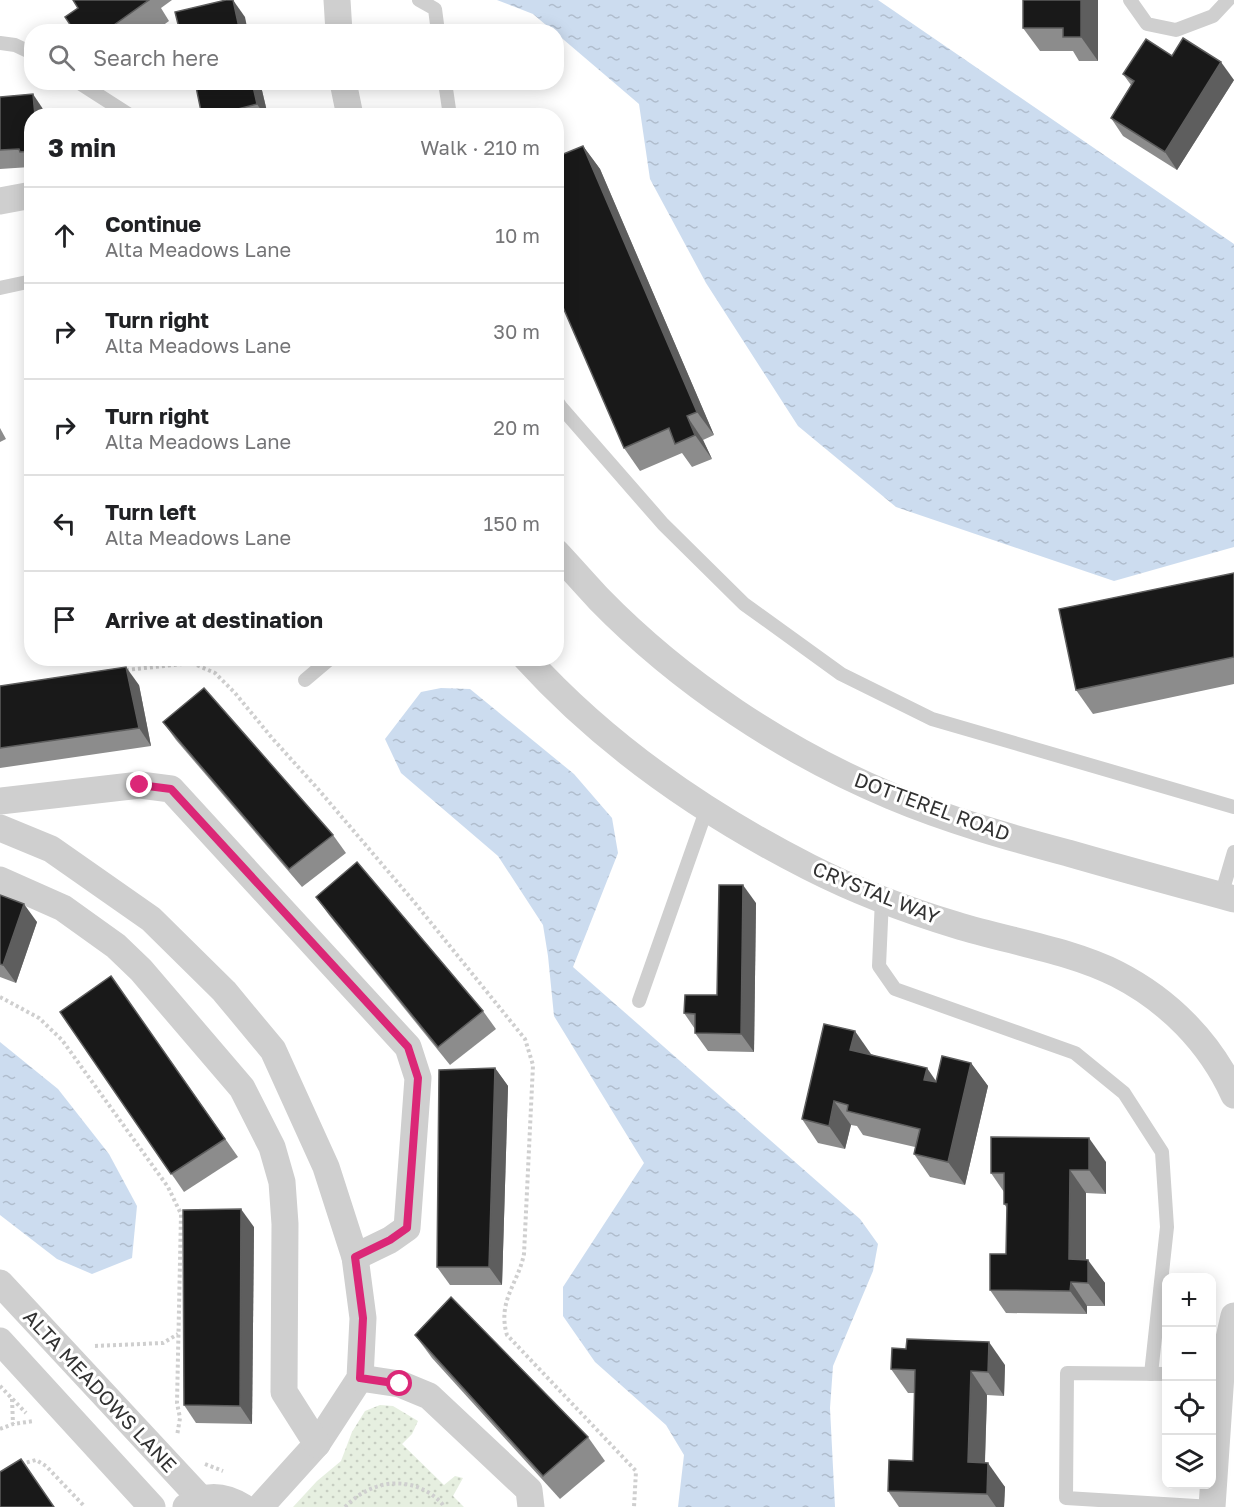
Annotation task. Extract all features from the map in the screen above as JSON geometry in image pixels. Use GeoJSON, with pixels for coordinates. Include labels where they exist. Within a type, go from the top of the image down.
{"type":"FeatureCollection","features":[{"type":"Feature","properties":{"kind":"street"},"geometry":{"type":"LineString","coordinates":[[337,0],[338,24]]}},
{"type":"Feature","properties":{"kind":"street"},"geometry":{"type":"LineString","coordinates":[[345,90],[348,108]]}},
{"type":"Feature","properties":{"kind":"street"},"geometry":{"type":"LineString","coordinates":[[0,201],[24,196]]}},
{"type":"Feature","properties":{"kind":"street","name":"DOTTEREL ROAD"},"geometry":{"type":"LineString","coordinates":[[564,561],[600,600],[655,650],[714,696],[776,737],[840,773],[891,796],[961,822],[1228,897]]}},
{"type":"Feature","properties":{"kind":"street","name":"CRYSTAL WAY"},"geometry":{"type":"LineString","coordinates":[[534,666],[577,709],[622,747],[707,808],[810,868],[882,899],[956,925],[1076,959],[1115,973],[1149,992],[1179,1017],[1205,1045],[1226,1077],[1234,1095]]}},
{"type":"Feature","properties":{"kind":"street"},"geometry":{"type":"LineString","coordinates":[[0,801],[140,785],[171,789],[408,1047],[418,1078],[407,1228],[390,1240],[355,1257]]}},
{"type":"Feature","properties":{"kind":"street"},"geometry":{"type":"LineString","coordinates":[[0,828],[51,849],[150,919],[224,991],[273,1050],[326,1167],[355,1257],[363,1318],[360,1378],[317,1444],[260,1507]]}},
{"type":"Feature","properties":{"kind":"street"},"geometry":{"type":"LineString","coordinates":[[0,880],[63,908],[117,946],[141,970],[242,1088],[272,1147],[282,1182],[285,1224],[284,1392],[317,1444]]}},
{"type":"Feature","properties":{"kind":"street","name":"ALTA MEADOWS LANE"},"geometry":{"type":"LineString","coordinates":[[0,1283],[193,1503]]}},
{"type":"Feature","properties":{"kind":"street"},"geometry":{"type":"LineString","coordinates":[[1216,1374],[1234,1316]]}},
{"type":"Feature","properties":{"kind":"street","name":"ALTA MEADOWS LANE"},"geometry":{"type":"LineString","coordinates":[[0,1341],[152,1507]]}},
{"type":"Feature","properties":{"kind":"street"},"geometry":{"type":"LineString","coordinates":[[360,1378],[400,1384],[429,1396],[528,1490],[531,1507]]}},
{"type":"Feature","properties":{"kind":"street"},"geometry":{"type":"LineString","coordinates":[[1212,1507],[1216,1381]]}},
{"type":"Feature","properties":{"kind":"street"},"geometry":{"type":"LineString","coordinates":[[193,1503],[215,1497],[229,1499],[243,1507]]}},
{"type":"Feature","properties":{"kind":"lane"},"geometry":{"type":"LineString","coordinates":[[418,0],[435,9],[437,24]]}},
{"type":"Feature","properties":{"kind":"lane"},"geometry":{"type":"LineString","coordinates":[[1130,0],[1147,24],[1176,30],[1213,16],[1228,0]]}},
{"type":"Feature","properties":{"kind":"lane"},"geometry":{"type":"LineString","coordinates":[[0,44],[15,45],[24,49]]}},
{"type":"Feature","properties":{"kind":"lane"},"geometry":{"type":"LineString","coordinates":[[90,90],[118,108]]}},
{"type":"Feature","properties":{"kind":"lane"},"geometry":{"type":"LineString","coordinates":[[446,90],[449,108]]}},
{"type":"Feature","properties":{"kind":"lane"},"geometry":{"type":"LineString","coordinates":[[0,288],[24,283]]}},
{"type":"Feature","properties":{"kind":"lane"},"geometry":{"type":"LineString","coordinates":[[564,409],[663,524],[744,604],[841,674],[932,719],[1234,807]]}},
{"type":"Feature","properties":{"kind":"lane"},"geometry":{"type":"LineString","coordinates":[[305,680],[322,666]]}},
{"type":"Feature","properties":{"kind":"lane"},"geometry":{"type":"LineString","coordinates":[[639,1001],[707,808]]}},
{"type":"Feature","properties":{"kind":"lane"},"geometry":{"type":"LineString","coordinates":[[1228,897],[1234,852]]}},
{"type":"Feature","properties":{"kind":"lane"},"geometry":{"type":"LineString","coordinates":[[882,899],[879,966],[895,989],[1076,1053],[1124,1093],[1162,1152],[1167,1227],[1151,1374]]}},
{"type":"Feature","properties":{"kind":"lane"},"geometry":{"type":"LineString","coordinates":[[1162,1374],[1067,1373],[1066,1498],[1147,1505],[1212,1507]]}},
{"type":"Feature","properties":{"kind":"path"},"geometry":{"type":"LineString","coordinates":[[120,671],[165,666]]}},
{"type":"Feature","properties":{"kind":"path"},"geometry":{"type":"LineString","coordinates":[[199,666],[215,673],[235,693],[393,876],[525,1039],[533,1065],[524,1254],[521,1270],[509,1291],[504,1325],[507,1335],[636,1471],[634,1507]]}},
{"type":"Feature","properties":{"kind":"path"},"geometry":{"type":"LineString","coordinates":[[0,997],[39,1018],[62,1040],[168,1187],[181,1214],[177,1402],[180,1426],[176,1442]]}},
{"type":"Feature","properties":{"kind":"path"},"geometry":{"type":"LineString","coordinates":[[86,1346],[163,1343],[178,1333]]}},
{"type":"Feature","properties":{"kind":"path"},"geometry":{"type":"LineString","coordinates":[[12,1398],[13,1424]]}},
{"type":"Feature","properties":{"kind":"path"},"geometry":{"type":"LineString","coordinates":[[0,1429],[34,1420]]}},
{"type":"Feature","properties":{"kind":"path"},"geometry":{"type":"LineString","coordinates":[[18,1464],[36,1460],[46,1466],[85,1507]]}},
{"type":"Feature","properties":{"kind":"path"},"geometry":{"type":"LineString","coordinates":[[345,1507],[363,1492],[379,1485],[397,1482],[425,1491],[441,1501],[444,1507]]}},
{"type":"Feature","properties":{"kind":"green space"},"geometry":{"type":"Polygon","coordinates":[[[380,1405],[393,1406],[418,1421],[412,1434],[402,1444],[444,1485],[455,1476],[463,1478],[453,1496],[464,1507],[293,1507],[317,1481],[341,1461],[352,1432],[365,1411],[380,1405]]]}},
{"type":"Feature","properties":{"kind":"water"},"geometry":{"type":"Polygon","coordinates":[[[497,0],[878,0],[1234,244],[1234,547],[1114,581],[896,507],[798,426],[706,283],[650,179],[639,104],[564,40],[564,24],[545,24],[533,14],[497,0]]]}},
{"type":"Feature","properties":{"kind":"water"},"geometry":{"type":"Polygon","coordinates":[[[441,688],[470,689],[574,774],[612,818],[618,853],[573,967],[860,1219],[878,1244],[873,1271],[833,1366],[830,1408],[835,1507],[678,1507],[684,1455],[666,1425],[595,1362],[563,1316],[563,1287],[644,1163],[554,1016],[543,925],[498,856],[401,773],[385,739],[421,692],[441,688]]]}},
{"type":"Feature","properties":{"kind":"water"},"geometry":{"type":"Polygon","coordinates":[[[0,1042],[58,1089],[109,1154],[137,1206],[132,1258],[92,1274],[57,1259],[0,1215],[0,1042]]]}},
{"type":"Feature","properties":{"kind":"building"},"geometry":{"type":"Polygon","coordinates":[[[73,0],[149,0],[115,24],[70,24],[65,17],[78,8],[73,0]]]}},
{"type":"Feature","properties":{"kind":"building"},"geometry":{"type":"Polygon","coordinates":[[[233,0],[238,24],[178,24],[175,12],[233,0]]]}},
{"type":"Feature","properties":{"kind":"building"},"geometry":{"type":"Polygon","coordinates":[[[1023,0],[1081,0],[1081,37],[1063,37],[1063,28],[1023,28],[1023,0]]]}},
{"type":"Feature","properties":{"kind":"building"},"geometry":{"type":"Polygon","coordinates":[[[1183,38],[1221,62],[1165,152],[1111,118],[1134,81],[1123,74],[1146,39],[1172,56],[1183,38]]]}},
{"type":"Feature","properties":{"kind":"building"},"geometry":{"type":"Polygon","coordinates":[[[197,90],[254,90],[257,104],[242,108],[200,108],[197,90]]]}},
{"type":"Feature","properties":{"kind":"building"},"geometry":{"type":"Polygon","coordinates":[[[33,94],[34,108],[24,108],[24,152],[20,152],[19,149],[0,150],[0,97],[33,94]]]}},
{"type":"Feature","properties":{"kind":"building"},"geometry":{"type":"Polygon","coordinates":[[[583,146],[697,412],[687,416],[695,435],[675,444],[669,428],[624,448],[564,309],[564,154],[583,146]]]}},
{"type":"Feature","properties":{"kind":"building"},"geometry":{"type":"Polygon","coordinates":[[[1234,573],[1234,657],[1076,690],[1059,609],[1234,573]]]}},
{"type":"Feature","properties":{"kind":"building"},"geometry":{"type":"Polygon","coordinates":[[[126,667],[139,728],[0,748],[0,686],[126,667]]]}},
{"type":"Feature","properties":{"kind":"building"},"geometry":{"type":"Polygon","coordinates":[[[204,688],[333,835],[289,869],[163,722],[204,688]]]}},
{"type":"Feature","properties":{"kind":"building"},"geometry":{"type":"Polygon","coordinates":[[[357,862],[483,1011],[438,1047],[316,897],[357,862]]]}},
{"type":"Feature","properties":{"kind":"building"},"geometry":{"type":"Polygon","coordinates":[[[719,885],[743,885],[741,1034],[695,1033],[695,1014],[684,1013],[685,995],[717,995],[719,885]]]}},
{"type":"Feature","properties":{"kind":"building"},"geometry":{"type":"Polygon","coordinates":[[[0,895],[24,904],[3,965],[0,964],[0,895]]]}},
{"type":"Feature","properties":{"kind":"building"},"geometry":{"type":"Polygon","coordinates":[[[111,976],[225,1139],[171,1174],[60,1012],[111,976]]]}},
{"type":"Feature","properties":{"kind":"building"},"geometry":{"type":"Polygon","coordinates":[[[824,1024],[855,1031],[850,1050],[927,1068],[924,1080],[936,1082],[942,1056],[971,1063],[948,1162],[914,1154],[920,1129],[847,1111],[848,1105],[834,1101],[829,1126],[802,1119],[824,1024]]]}},
{"type":"Feature","properties":{"kind":"building"},"geometry":{"type":"Polygon","coordinates":[[[495,1068],[489,1267],[437,1267],[439,1070],[495,1068]]]}},
{"type":"Feature","properties":{"kind":"building"},"geometry":{"type":"Polygon","coordinates":[[[991,1137],[1089,1138],[1089,1170],[1070,1170],[1069,1259],[1088,1260],[1088,1283],[1071,1282],[1070,1291],[990,1290],[990,1254],[1006,1254],[1007,1204],[1004,1204],[1004,1173],[991,1173],[991,1137]]]}},
{"type":"Feature","properties":{"kind":"building"},"geometry":{"type":"Polygon","coordinates":[[[241,1209],[240,1406],[184,1405],[183,1210],[241,1209]]]}},
{"type":"Feature","properties":{"kind":"building"},"geometry":{"type":"Polygon","coordinates":[[[451,1297],[588,1437],[543,1476],[415,1335],[451,1297]]]}},
{"type":"Feature","properties":{"kind":"building"},"geometry":{"type":"Polygon","coordinates":[[[907,1339],[989,1342],[988,1372],[971,1371],[968,1462],[988,1463],[987,1494],[888,1491],[889,1460],[913,1461],[915,1370],[891,1369],[892,1348],[906,1349],[907,1339]]]}},
{"type":"Feature","properties":{"kind":"building"},"geometry":{"type":"Polygon","coordinates":[[[21,1459],[54,1507],[0,1507],[0,1472],[21,1459]]]}},
{"type":"Feature","properties":{"kind":"route"},"geometry":{"type":"LineString","coordinates":[[140,785],[171,789],[408,1047],[418,1078],[407,1228],[390,1240],[355,1257],[363,1318],[360,1378],[400,1384]]}}]}
